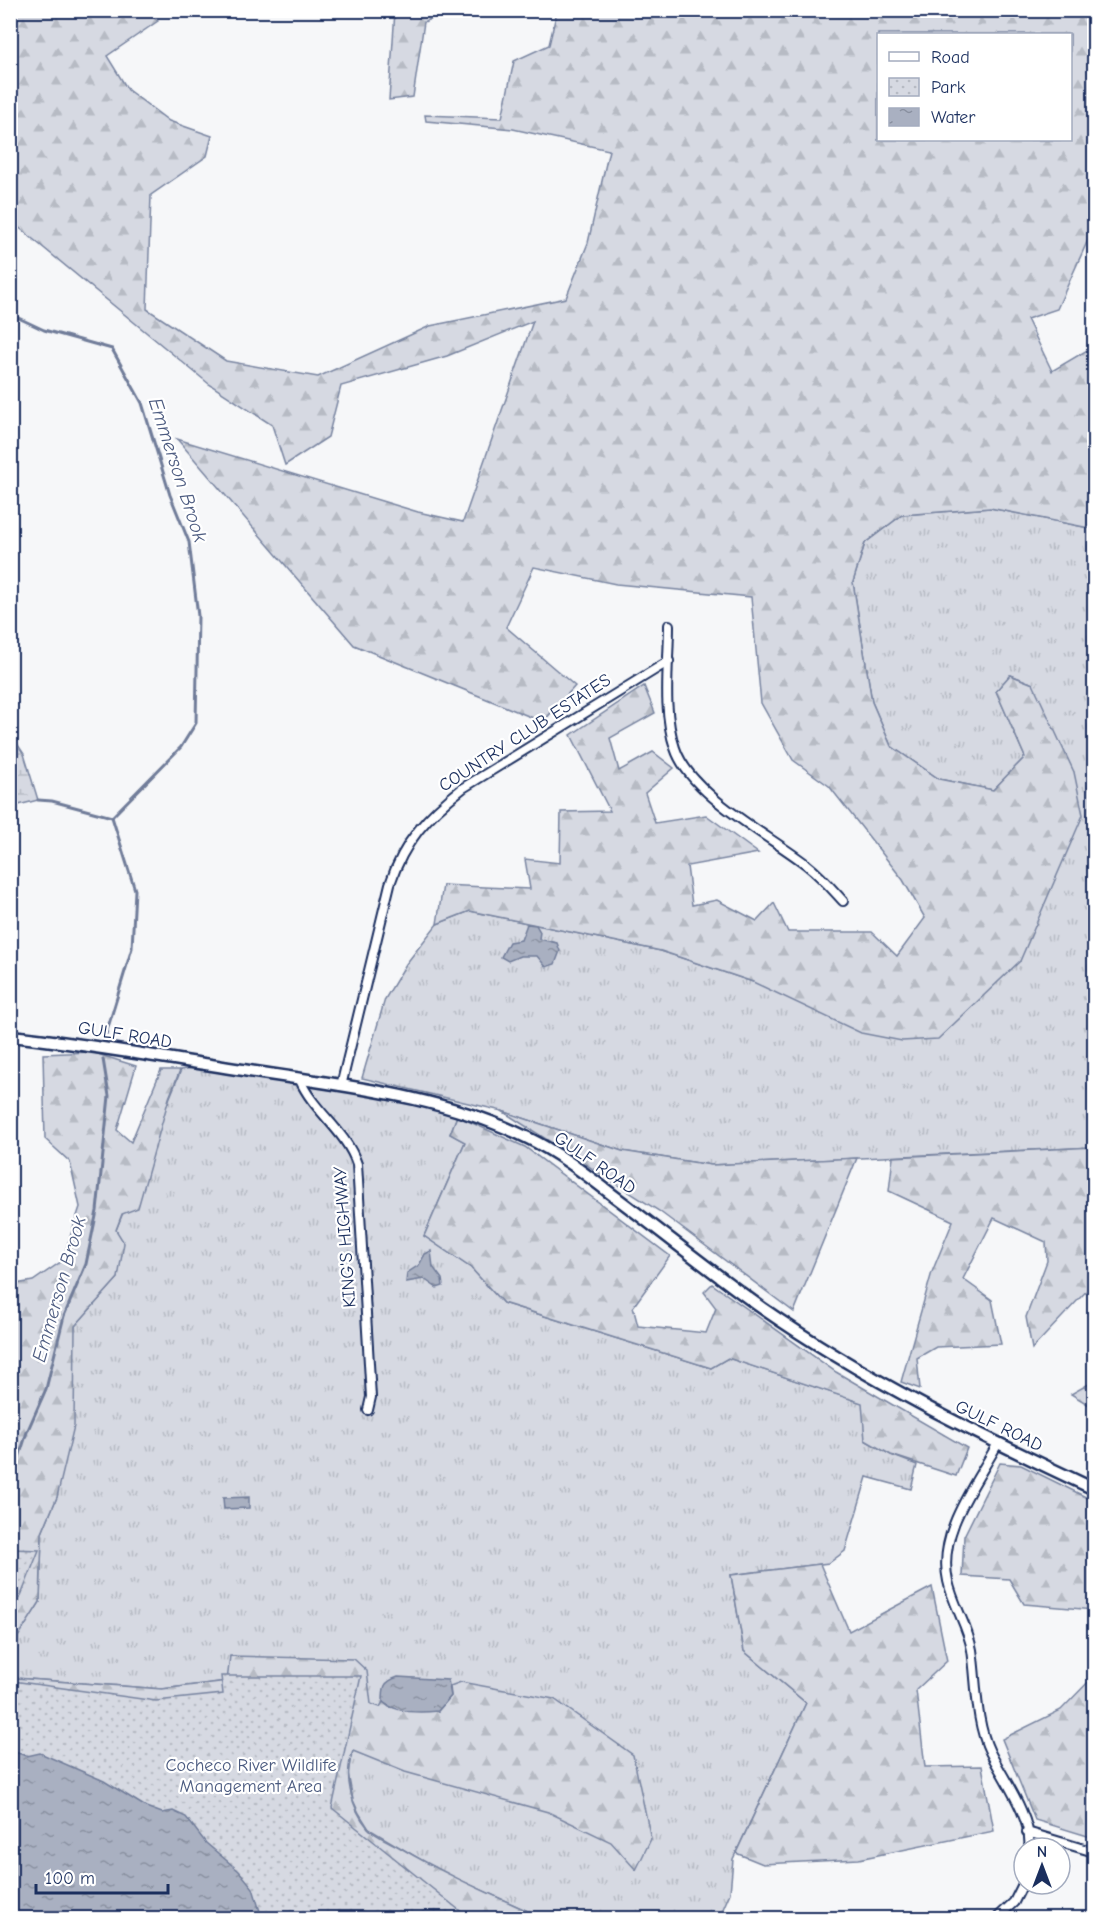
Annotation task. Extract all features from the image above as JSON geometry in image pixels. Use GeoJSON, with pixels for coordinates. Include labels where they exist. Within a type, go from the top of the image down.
{"type":"FeatureCollection","features":[{"type":"Feature","properties":{"kind":"street"},"geometry":{"type":"LineString","coordinates":[[669,625],[670,731],[684,770],[705,792],[815,872],[843,901]]}},
{"type":"Feature","properties":{"kind":"street","name":"COUNTRY CLUB ESTATES"},"geometry":{"type":"LineString","coordinates":[[341,1086],[390,884],[397,864],[412,836],[440,806],[463,788],[669,662]]}},
{"type":"Feature","properties":{"kind":"street","name":"GULF ROAD"},"geometry":{"type":"LineString","coordinates":[[10,1036],[68,1042],[410,1097],[446,1106],[530,1139],[584,1173],[759,1306],[829,1354],[924,1407],[1095,1489]]}},
{"type":"Feature","properties":{"kind":"street","name":"KING'S HIGHWAY"},"geometry":{"type":"LineString","coordinates":[[300,1080],[308,1097],[349,1145],[357,1164],[371,1397],[368,1410]]}},
{"type":"Feature","properties":{"kind":"street"},"geometry":{"type":"LineString","coordinates":[[998,1443],[951,1530],[947,1555],[948,1580],[972,1646],[979,1714],[989,1750],[1014,1795],[1028,1836]]}},
{"type":"Feature","properties":{"kind":"street"},"geometry":{"type":"LineString","coordinates":[[1028,1832],[1095,1852]]}},
{"type":"Feature","properties":{"kind":"street"},"geometry":{"type":"LineString","coordinates":[[997,1918],[1014,1902],[1017,1896]]}},
{"type":"Feature","properties":{"kind":"green space"},"geometry":{"type":"Polygon","coordinates":[[[11,11],[146,11],[158,21],[107,56],[128,90],[169,121],[212,136],[207,156],[151,195],[147,309],[226,361],[318,377],[430,326],[566,298],[588,243],[609,150],[513,129],[426,121],[425,115],[502,118],[514,61],[549,45],[557,11],[1094,11],[1092,231],[1057,309],[1027,319],[1052,371],[1094,346],[1094,529],[990,508],[902,515],[865,543],[853,582],[872,702],[891,746],[939,779],[993,790],[1025,757],[996,691],[1010,675],[1033,684],[1074,772],[1083,815],[1020,961],[938,1039],[902,1041],[861,1033],[753,982],[661,951],[470,911],[437,924],[443,885],[530,889],[525,859],[560,863],[561,812],[610,811],[571,735],[644,686],[655,713],[610,738],[619,771],[653,752],[674,768],[645,793],[655,823],[706,815],[758,853],[687,866],[692,905],[717,900],[757,921],[774,903],[788,932],[872,932],[897,956],[925,918],[903,880],[829,786],[793,760],[761,703],[751,597],[616,584],[534,567],[506,627],[575,686],[543,722],[354,645],[177,439],[418,512],[463,522],[533,321],[447,356],[341,386],[328,437],[285,465],[272,425],[209,384],[11,221],[11,11]]]}},
{"type":"Feature","properties":{"kind":"green space"},"geometry":{"type":"Polygon","coordinates":[[[395,11],[447,11],[424,22],[413,97],[389,100],[395,11]]]}},
{"type":"Feature","properties":{"kind":"green space"},"geometry":{"type":"Polygon","coordinates":[[[990,508],[1094,529],[1094,1147],[711,1165],[622,1151],[502,1111],[362,1078],[385,999],[406,964],[437,924],[470,911],[661,951],[753,982],[1020,961],[1033,684],[1011,675],[996,691],[1025,757],[993,790],[939,779],[891,746],[872,702],[853,582],[865,543],[902,515],[990,508]]]}},
{"type":"Feature","properties":{"kind":"green space"},"geometry":{"type":"Polygon","coordinates":[[[10,733],[24,754],[38,800],[11,807],[10,733]]]}},
{"type":"Feature","properties":{"kind":"green space"},"geometry":{"type":"Polygon","coordinates":[[[91,1052],[136,1066],[117,1130],[131,1142],[161,1070],[180,1070],[169,1098],[138,1208],[122,1214],[116,1230],[124,1243],[118,1278],[75,1326],[74,1426],[57,1497],[42,1533],[40,1602],[18,1637],[15,1678],[162,1689],[227,1681],[230,1656],[354,1659],[367,1671],[371,1704],[380,1707],[383,1702],[389,1707],[438,1711],[451,1696],[450,1686],[461,1682],[554,1699],[633,1755],[651,1839],[636,1870],[611,1842],[548,1812],[405,1772],[353,1751],[349,1770],[350,1791],[357,1811],[371,1831],[453,1876],[543,1918],[262,1918],[253,1888],[40,1753],[27,1756],[11,1751],[10,1285],[33,1281],[62,1261],[80,1207],[70,1162],[45,1139],[43,1054],[91,1052]]]}},
{"type":"Feature","properties":{"kind":"green space"},"geometry":{"type":"Polygon","coordinates":[[[197,1067],[395,1098],[430,1105],[457,1116],[450,1134],[465,1142],[424,1236],[471,1268],[503,1303],[711,1368],[728,1358],[863,1403],[865,1440],[891,1455],[917,1465],[911,1489],[867,1477],[845,1551],[829,1563],[731,1575],[744,1651],[806,1703],[733,1859],[730,1893],[719,1918],[543,1918],[438,1870],[369,1829],[359,1813],[353,1800],[348,1773],[351,1756],[365,1722],[230,1657],[228,1681],[162,1689],[15,1678],[18,1636],[40,1602],[42,1533],[57,1497],[75,1326],[118,1278],[116,1230],[181,1070],[197,1067]]]}},
{"type":"Feature","properties":{"kind":"green space"},"geometry":{"type":"Polygon","coordinates":[[[502,1111],[622,1151],[711,1165],[857,1158],[794,1312],[659,1211],[502,1111]]]}},
{"type":"Feature","properties":{"kind":"green space"},"geometry":{"type":"Polygon","coordinates":[[[457,1116],[525,1147],[670,1256],[633,1307],[638,1326],[706,1333],[716,1308],[704,1292],[712,1284],[836,1372],[967,1448],[956,1476],[891,1455],[865,1440],[862,1403],[728,1358],[711,1368],[503,1303],[471,1268],[424,1236],[465,1142],[450,1134],[457,1116]]]}},
{"type":"Feature","properties":{"kind":"green space"},"geometry":{"type":"Polygon","coordinates":[[[1094,1147],[1094,1283],[1032,1349],[1026,1317],[1047,1261],[1046,1242],[994,1218],[963,1279],[992,1300],[1001,1344],[936,1347],[917,1358],[920,1389],[901,1382],[932,1272],[953,1221],[889,1191],[893,1157],[1094,1147]]]}},
{"type":"Feature","properties":{"kind":"green space"},"geometry":{"type":"Polygon","coordinates":[[[1094,1381],[1094,1408],[1071,1394],[1094,1381]]]}},
{"type":"Feature","properties":{"kind":"green space"},"geometry":{"type":"Polygon","coordinates":[[[1000,1463],[1021,1465],[1094,1501],[1094,1610],[1024,1604],[1009,1579],[962,1576],[964,1536],[1000,1463]]]}},
{"type":"Feature","properties":{"kind":"green space"},"geometry":{"type":"Polygon","coordinates":[[[10,1549],[39,1550],[11,1621],[10,1549]]]}},
{"type":"Feature","properties":{"kind":"green space"},"geometry":{"type":"Polygon","coordinates":[[[820,1564],[849,1631],[932,1587],[947,1661],[916,1690],[925,1767],[982,1766],[994,1831],[859,1859],[763,1864],[736,1853],[806,1703],[744,1651],[731,1575],[820,1564]]]}},
{"type":"Feature","properties":{"kind":"green space","name":"Cocheco River Wildlife Management Area"},"geometry":{"type":"Polygon","coordinates":[[[221,1676],[361,1676],[332,1808],[469,1918],[262,1918],[30,1756],[11,1752],[10,1677],[13,1681],[156,1701],[223,1694],[221,1676]]]}},
{"type":"Feature","properties":{"kind":"green space"},"geometry":{"type":"Polygon","coordinates":[[[1094,1676],[1094,1838],[1035,1820],[1002,1739],[1061,1710],[1094,1676]]]}},
{"type":"Feature","properties":{"kind":"water"},"geometry":{"type":"Polygon","coordinates":[[[527,924],[536,925],[540,932],[539,939],[557,943],[560,951],[555,964],[546,967],[537,956],[520,956],[508,961],[501,957],[509,942],[521,940],[527,924]]]}},
{"type":"Feature","properties":{"kind":"water"},"geometry":{"type":"Polygon","coordinates":[[[431,1251],[433,1267],[442,1279],[443,1286],[437,1288],[424,1279],[406,1282],[407,1273],[419,1265],[425,1254],[431,1251]]]}},
{"type":"Feature","properties":{"kind":"water"},"geometry":{"type":"Polygon","coordinates":[[[249,1497],[249,1508],[224,1509],[223,1498],[249,1497]]]}},
{"type":"Feature","properties":{"kind":"water"},"geometry":{"type":"Polygon","coordinates":[[[398,1677],[448,1680],[451,1696],[438,1711],[417,1712],[389,1706],[383,1702],[383,1692],[389,1681],[398,1677]]]}},
{"type":"Feature","properties":{"kind":"water"},"geometry":{"type":"Polygon","coordinates":[[[11,1751],[27,1756],[40,1753],[104,1781],[146,1807],[162,1813],[173,1811],[186,1817],[206,1843],[239,1871],[253,1888],[262,1918],[11,1918],[11,1751]]]}},
{"type":"Feature","properties":{"kind":"waterway","name":"Emmerson Brook"},"geometry":{"type":"LineString","coordinates":[[10,314],[44,330],[112,349],[142,403],[170,495],[189,542],[198,616],[196,723],[181,747],[112,817]]}},
{"type":"Feature","properties":{"kind":"waterway"},"geometry":{"type":"LineString","coordinates":[[38,800],[52,801],[112,817]]}},
{"type":"Feature","properties":{"kind":"waterway","name":"Emmerson Brook"},"geometry":{"type":"LineString","coordinates":[[106,1034],[132,948],[135,890],[112,817]]}},
{"type":"Feature","properties":{"kind":"waterway","name":"Emmerson Brook"},"geometry":{"type":"LineString","coordinates":[[10,1486],[27,1432],[46,1389],[64,1316],[86,1264],[97,1211],[109,1096],[103,1059]]}}]}
